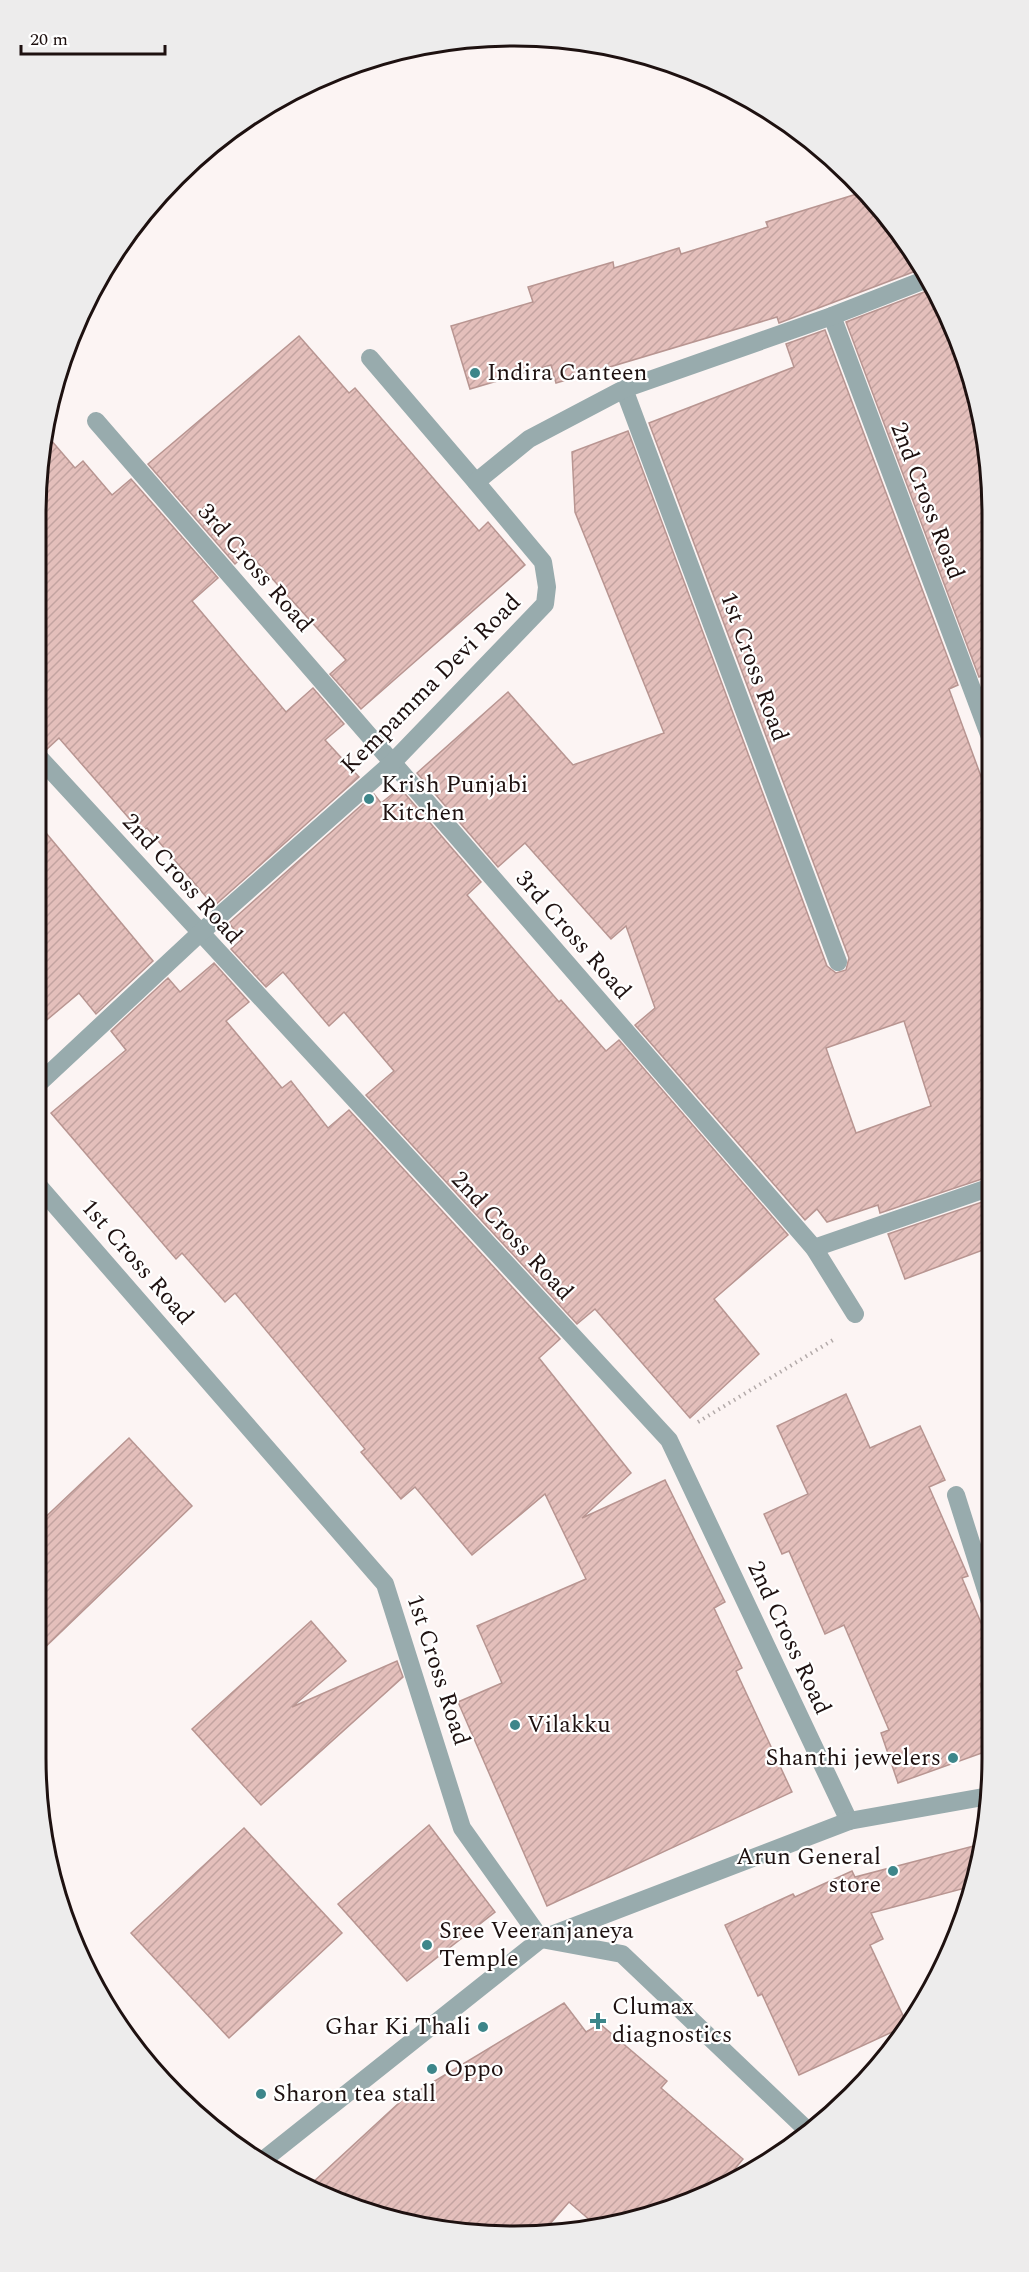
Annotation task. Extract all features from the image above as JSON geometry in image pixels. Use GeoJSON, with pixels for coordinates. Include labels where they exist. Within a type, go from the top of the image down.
{"type":"FeatureCollection","features":[{"type":"Feature","properties":{"kind":"street"},"geometry":{"type":"LineString","coordinates":[[477,482],[529,439],[624,389],[832,316],[920,282]]}},
{"type":"Feature","properties":{"kind":"street","name":"2nd Cross Road"},"geometry":{"type":"LineString","coordinates":[[832,316],[982,716]]}},
{"type":"Feature","properties":{"kind":"street","name":"Kempamma Devi Road"},"geometry":{"type":"LineString","coordinates":[[46,1077],[199,934],[392,763],[544,604],[547,587],[543,562],[370,358]]}},
{"type":"Feature","properties":{"kind":"street","name":"1st Cross Road"},"geometry":{"type":"LineString","coordinates":[[624,389],[838,962]]}},
{"type":"Feature","properties":{"kind":"street","name":"3rd Cross Road"},"geometry":{"type":"LineString","coordinates":[[96,421],[814,1248],[855,1314]]}},
{"type":"Feature","properties":{"kind":"street","name":"2nd Cross Road"},"geometry":{"type":"LineString","coordinates":[[46,765],[199,934],[669,1440],[849,1821]]}},
{"type":"Feature","properties":{"kind":"street"},"geometry":{"type":"LineString","coordinates":[[814,1248],[982,1190]]}},
{"type":"Feature","properties":{"kind":"street","name":"1st Cross Road"},"geometry":{"type":"LineString","coordinates":[[46,1194],[385,1584],[462,1828],[542,1939]]}},
{"type":"Feature","properties":{"kind":"street"},"geometry":{"type":"LineString","coordinates":[[956,1495],[982,1577]]}},
{"type":"Feature","properties":{"kind":"street"},"geometry":{"type":"LineString","coordinates":[[268,2156],[542,1939],[849,1821],[980,1798]]}},
{"type":"Feature","properties":{"kind":"street"},"geometry":{"type":"LineString","coordinates":[[542,1939],[622,1954],[803,2126]]}},
{"type":"Feature","properties":{"kind":"path"},"geometry":{"type":"LineString","coordinates":[[669,1440],[847,1332],[854,1324],[855,1314]]}},
{"type":"Feature","properties":{"kind":"building"},"geometry":{"type":"Polygon","coordinates":[[[855,195],[886,230],[914,272],[779,323],[777,317],[556,383],[551,365],[470,389],[451,326],[533,302],[528,287],[613,262],[614,268],[679,248],[681,254],[768,227],[766,222],[855,195]]]}},
{"type":"Feature","properties":{"kind":"building"},"geometry":{"type":"Polygon","coordinates":[[[925,292],[947,335],[967,393],[978,453],[982,514],[982,676],[979,677],[846,322],[925,292]]]}},
{"type":"Feature","properties":{"kind":"building"},"geometry":{"type":"Polygon","coordinates":[[[825,330],[958,685],[949,689],[982,779],[982,1179],[880,1213],[878,1205],[827,1222],[817,1209],[805,1220],[635,1025],[655,1008],[626,926],[611,939],[525,843],[498,867],[417,773],[508,692],[573,765],[664,733],[575,512],[572,452],[628,431],[827,966],[836,973],[846,970],[849,958],[649,423],[794,367],[786,344],[825,330]],[[904,1021],[826,1048],[856,1133],[931,1106],[904,1021]]]}},
{"type":"Feature","properties":{"kind":"building"},"geometry":{"type":"Polygon","coordinates":[[[299,336],[349,393],[355,388],[479,531],[488,522],[525,565],[361,709],[330,674],[346,660],[248,552],[235,564],[148,464],[299,336]]]}},
{"type":"Feature","properties":{"kind":"building"},"geometry":{"type":"Polygon","coordinates":[[[52,442],[75,468],[83,461],[112,495],[131,479],[218,578],[192,601],[286,712],[313,688],[344,724],[325,740],[359,777],[214,906],[147,828],[141,832],[59,738],[47,749],[46,514],[52,442]]]}},
{"type":"Feature","properties":{"kind":"building"},"geometry":{"type":"Polygon","coordinates":[[[400,788],[481,882],[467,895],[559,1002],[561,1000],[606,1051],[619,1040],[788,1235],[714,1299],[759,1354],[690,1418],[595,1309],[577,1324],[366,1095],[394,1071],[344,1012],[329,1026],[283,972],[266,987],[231,949],[242,939],[229,923],[374,794],[381,803],[400,788]]]}},
{"type":"Feature","properties":{"kind":"building"},"geometry":{"type":"Polygon","coordinates":[[[46,833],[153,961],[96,1014],[79,993],[46,1021],[46,833]]]}},
{"type":"Feature","properties":{"kind":"building"},"geometry":{"type":"Polygon","coordinates":[[[214,963],[249,1002],[226,1021],[282,1088],[291,1081],[328,1128],[349,1110],[560,1339],[539,1358],[631,1473],[582,1518],[665,1480],[725,1602],[714,1608],[742,1668],[736,1671],[792,1792],[547,1906],[458,1702],[502,1683],[477,1626],[586,1579],[545,1494],[472,1555],[415,1487],[401,1499],[361,1452],[365,1449],[235,1293],[225,1302],[182,1253],[176,1259],[51,1113],[126,1050],[111,1031],[168,978],[180,992],[214,963]]]}},
{"type":"Feature","properties":{"kind":"building"},"geometry":{"type":"Polygon","coordinates":[[[982,1202],[982,1250],[905,1279],[888,1234],[982,1202]]]}},
{"type":"Feature","properties":{"kind":"building"},"geometry":{"type":"Polygon","coordinates":[[[846,1394],[870,1448],[920,1426],[945,1480],[929,1487],[968,1576],[962,1578],[982,1625],[982,1683],[980,1684],[982,1690],[982,1753],[898,1783],[881,1733],[889,1730],[844,1625],[825,1634],[789,1551],[782,1554],[764,1514],[808,1494],[777,1426],[846,1394]]]}},
{"type":"Feature","properties":{"kind":"building"},"geometry":{"type":"Polygon","coordinates":[[[129,1438],[192,1506],[46,1646],[46,1517],[129,1438]]]}},
{"type":"Feature","properties":{"kind":"building"},"geometry":{"type":"Polygon","coordinates":[[[311,1621],[346,1661],[292,1707],[397,1661],[403,1677],[261,1805],[192,1729],[311,1621]]]}},
{"type":"Feature","properties":{"kind":"building"},"geometry":{"type":"Polygon","coordinates":[[[429,1825],[495,1912],[407,1981],[338,1904],[429,1825]]]}},
{"type":"Feature","properties":{"kind":"building"},"geometry":{"type":"Polygon","coordinates":[[[244,1828],[342,1933],[229,2038],[131,1933],[244,1828]]]}},
{"type":"Feature","properties":{"kind":"building"},"geometry":{"type":"Polygon","coordinates":[[[974,1846],[964,1888],[871,1913],[883,1939],[870,1945],[904,2018],[894,2031],[799,2075],[762,1994],[758,1996],[725,1925],[793,1894],[795,1897],[852,1871],[855,1877],[974,1846]]]}},
{"type":"Feature","properties":{"kind":"building"},"geometry":{"type":"Polygon","coordinates":[[[564,2003],[586,2032],[600,2024],[667,2081],[661,2088],[743,2159],[733,2171],[694,2190],[636,2210],[589,2219],[569,2202],[550,2223],[514,2226],[423,2217],[364,2201],[315,2180],[412,2091],[415,2093],[564,2003]]]}},
{"type":"Feature","properties":{"kind":"place","name":"Indira Canteen"},"geometry":{"type":"Point","coordinates":[475,373]}},
{"type":"Feature","properties":{"kind":"place","name":"Krish Punjabi Kitchen"},"geometry":{"type":"Point","coordinates":[369,799]}},
{"type":"Feature","properties":{"kind":"place","name":"Vilakku"},"geometry":{"type":"Point","coordinates":[515,1725]}},
{"type":"Feature","properties":{"kind":"place","name":"Shanthi jewelers"},"geometry":{"type":"Point","coordinates":[953,1758]}},
{"type":"Feature","properties":{"kind":"place","name":"Arun General store"},"geometry":{"type":"Point","coordinates":[893,1871]}},
{"type":"Feature","properties":{"kind":"place","name":"Sree Veeranjaneya Temple"},"geometry":{"type":"Point","coordinates":[427,1945]}},
{"type":"Feature","properties":{"kind":"place","name":"Clumax diagnostics"},"geometry":{"type":"Point","coordinates":[598,2021]}},
{"type":"Feature","properties":{"kind":"place","name":"Ghar Ki Thali"},"geometry":{"type":"Point","coordinates":[483,2027]}},
{"type":"Feature","properties":{"kind":"place","name":"Oppo"},"geometry":{"type":"Point","coordinates":[432,2069]}},
{"type":"Feature","properties":{"kind":"place","name":"Sharon tea stall"},"geometry":{"type":"Point","coordinates":[261,2094]}}]}
